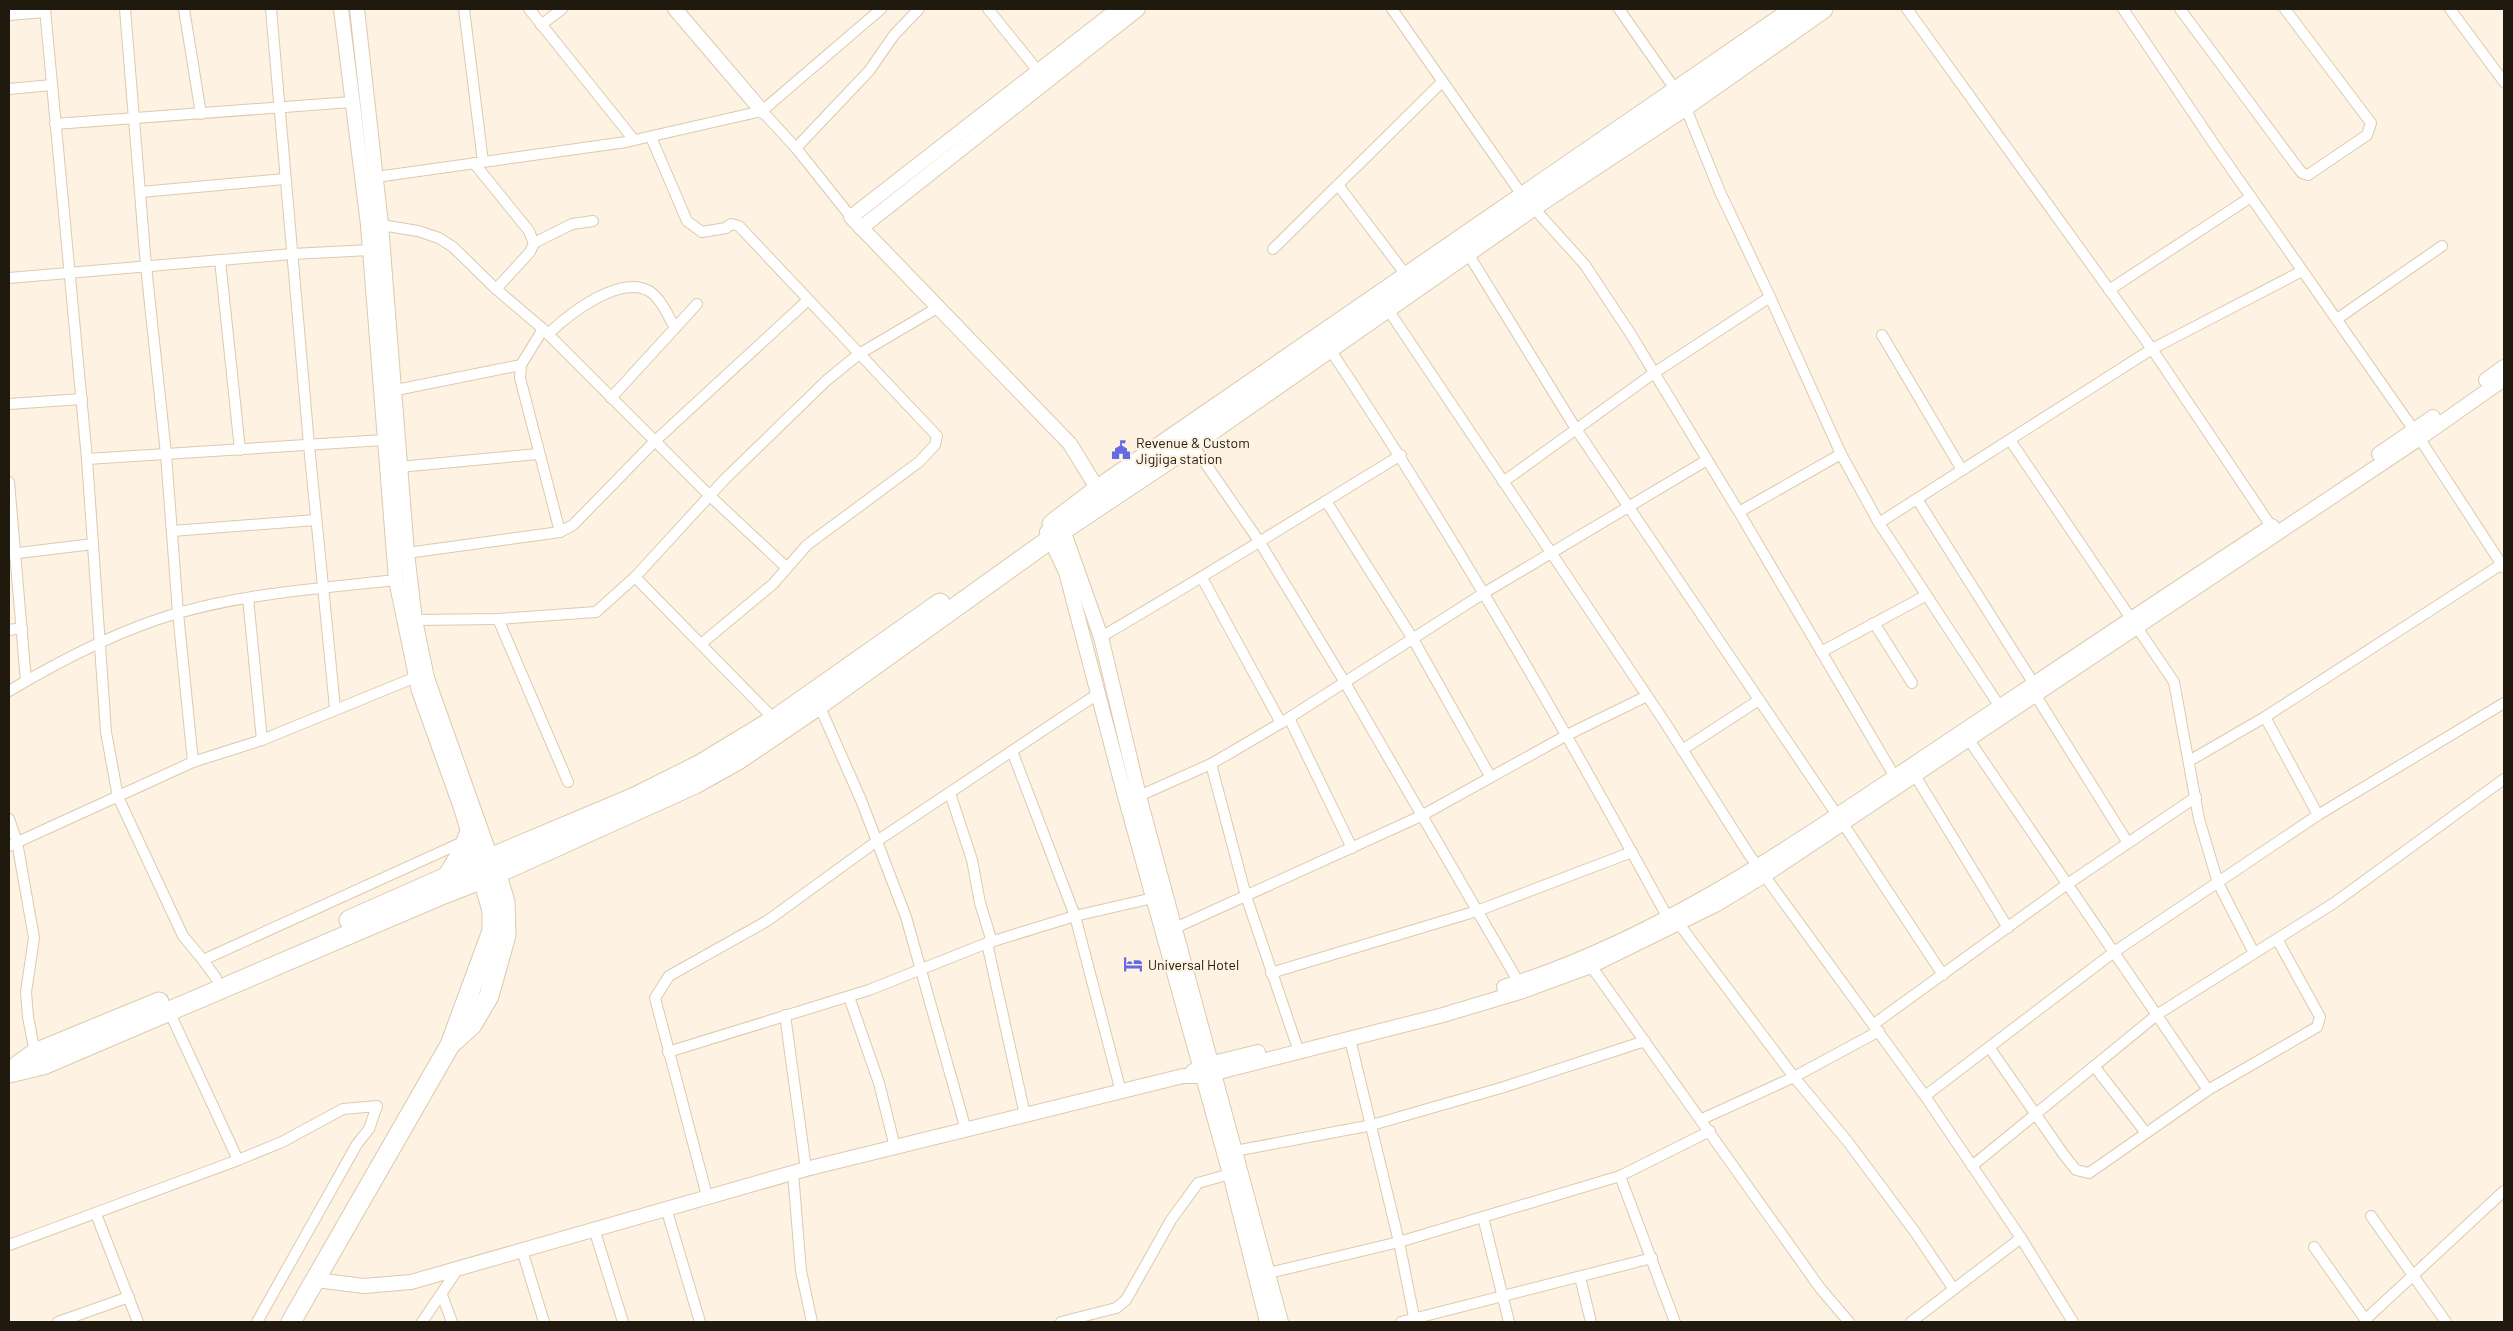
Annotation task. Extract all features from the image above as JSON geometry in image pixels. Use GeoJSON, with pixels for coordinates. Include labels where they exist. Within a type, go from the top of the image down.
{"type":"FeatureCollection","features":[{"type":"Feature","properties":{"kind":"highway"},"geometry":{"type":"LineString","coordinates":[[9,1072],[35,1053],[216,978],[447,878],[488,868],[695,784],[738,760],[819,705],[1054,530],[1406,275],[1527,201],[1681,99],[1823,9]]}},
{"type":"Feature","properties":{"kind":"highway"},"geometry":{"type":"LineString","coordinates":[[1681,99],[1792,10]]}},
{"type":"Feature","properties":{"kind":"highway"},"geometry":{"type":"LineString","coordinates":[[1101,496],[1192,444],[1467,252],[1527,201]]}},
{"type":"Feature","properties":{"kind":"highway"},"geometry":{"type":"LineString","coordinates":[[9,1072],[43,1065],[169,1011],[488,868],[714,757],[774,719],[1054,530]]}},
{"type":"Feature","properties":{"kind":"highway"},"geometry":{"type":"LineString","coordinates":[[447,878],[461,854],[468,837]]}},
{"type":"Feature","properties":{"kind":"highway"},"geometry":{"type":"LineString","coordinates":[[291,1322],[450,1045],[472,1025],[489,996],[506,935],[505,902],[488,868]]}},
{"type":"Feature","properties":{"kind":"main road"},"geometry":{"type":"LineString","coordinates":[[341,9],[352,102],[381,225],[396,390],[399,467],[406,553],[416,620],[427,678],[488,868]]}},
{"type":"Feature","properties":{"kind":"main road"},"geometry":{"type":"LineString","coordinates":[[357,9],[369,178],[370,250],[396,580],[416,677],[468,837],[488,868]]}},
{"type":"Feature","properties":{"kind":"main road"},"geometry":{"type":"LineString","coordinates":[[675,9],[762,111]]}},
{"type":"Feature","properties":{"kind":"main road"},"geometry":{"type":"LineString","coordinates":[[856,222],[1038,71],[1118,9]]}},
{"type":"Feature","properties":{"kind":"main road"},"geometry":{"type":"LineString","coordinates":[[856,222],[1138,9]]}},
{"type":"Feature","properties":{"kind":"main road"},"geometry":{"type":"LineString","coordinates":[[856,222],[1070,444],[1101,496]]}},
{"type":"Feature","properties":{"kind":"main road"},"geometry":{"type":"LineString","coordinates":[[1208,1070],[1296,1043],[1521,987],[1591,966],[1762,871],[1840,820],[1916,777],[2035,690],[2417,434],[2504,367]]}},
{"type":"Feature","properties":{"kind":"main road"},"geometry":{"type":"LineString","coordinates":[[2135,622],[2271,526],[2504,379]]}},
{"type":"Feature","properties":{"kind":"main road"},"geometry":{"type":"LineString","coordinates":[[1054,530],[1101,637],[1139,796],[1175,928],[1230,1174],[1267,1322]]}},
{"type":"Feature","properties":{"kind":"main road"},"geometry":{"type":"LineString","coordinates":[[1054,530],[1153,898],[1235,1150],[1270,1273],[1281,1322]]}},
{"type":"Feature","properties":{"kind":"main road"},"geometry":{"type":"LineString","coordinates":[[1840,820],[1895,777],[2000,707],[2035,690]]}},
{"type":"Feature","properties":{"kind":"main road"},"geometry":{"type":"LineString","coordinates":[[316,1280],[364,1286],[387,1286],[411,1282],[800,1171],[1208,1070],[1350,1039],[1443,1016],[1521,987],[1610,946],[1673,921]]}},
{"type":"Feature","properties":{"kind":"street"},"geometry":{"type":"LineString","coordinates":[[125,9],[136,118],[146,266],[166,454],[178,614],[193,762]]}},
{"type":"Feature","properties":{"kind":"street"},"geometry":{"type":"LineString","coordinates":[[184,9],[201,114]]}},
{"type":"Feature","properties":{"kind":"street"},"geometry":{"type":"LineString","coordinates":[[271,9],[322,588],[335,708]]}},
{"type":"Feature","properties":{"kind":"street"},"geometry":{"type":"LineString","coordinates":[[464,9],[479,162],[529,232],[534,243]]}},
{"type":"Feature","properties":{"kind":"street"},"geometry":{"type":"LineString","coordinates":[[529,9],[634,140]]}},
{"type":"Feature","properties":{"kind":"street"},"geometry":{"type":"LineString","coordinates":[[541,24],[562,9]]}},
{"type":"Feature","properties":{"kind":"street"},"geometry":{"type":"LineString","coordinates":[[369,178],[634,140],[762,111],[882,9]]}},
{"type":"Feature","properties":{"kind":"street"},"geometry":{"type":"LineString","coordinates":[[796,148],[869,71],[894,35],[920,9]]}},
{"type":"Feature","properties":{"kind":"street"},"geometry":{"type":"LineString","coordinates":[[988,9],[1038,71]]}},
{"type":"Feature","properties":{"kind":"street"},"geometry":{"type":"LineString","coordinates":[[1392,9],[1527,201],[1585,265],[1739,512],[1895,777]]}},
{"type":"Feature","properties":{"kind":"street"},"geometry":{"type":"LineString","coordinates":[[1619,9],[1681,99],[1720,192],[1841,454],[1879,523],[1925,596],[2000,707]]}},
{"type":"Feature","properties":{"kind":"street"},"geometry":{"type":"LineString","coordinates":[[1907,9],[2152,349],[2271,526]]}},
{"type":"Feature","properties":{"kind":"street"},"geometry":{"type":"LineString","coordinates":[[2123,9],[2302,271],[2417,434],[2503,566],[2265,717],[2190,761]]}},
{"type":"Feature","properties":{"kind":"street"},"geometry":{"type":"LineString","coordinates":[[2180,9],[2298,168],[2302,173],[2308,175],[2367,135],[2370,123],[2285,9]]}},
{"type":"Feature","properties":{"kind":"street"},"geometry":{"type":"LineString","coordinates":[[2450,9],[2504,82]]}},
{"type":"Feature","properties":{"kind":"street"},"geometry":{"type":"LineString","coordinates":[[9,15],[45,11],[82,399],[106,732],[118,797],[183,936],[204,960],[216,978]]}},
{"type":"Feature","properties":{"kind":"street"},"geometry":{"type":"LineString","coordinates":[[1273,249],[1442,82]]}},
{"type":"Feature","properties":{"kind":"street"},"geometry":{"type":"LineString","coordinates":[[9,89],[52,85]]}},
{"type":"Feature","properties":{"kind":"street"},"geometry":{"type":"LineString","coordinates":[[55,124],[352,102]]}},
{"type":"Feature","properties":{"kind":"street"},"geometry":{"type":"LineString","coordinates":[[762,111],[796,148],[856,222]]}},
{"type":"Feature","properties":{"kind":"street"},"geometry":{"type":"LineString","coordinates":[[651,137],[687,221],[702,232],[726,228],[732,224],[739,226],[936,436],[935,445],[919,462],[808,545],[747,607],[701,644]]}},
{"type":"Feature","properties":{"kind":"street"},"geometry":{"type":"LineString","coordinates":[[141,192],[285,178]]}},
{"type":"Feature","properties":{"kind":"street"},"geometry":{"type":"LineString","coordinates":[[1338,185],[1406,275]]}},
{"type":"Feature","properties":{"kind":"street"},"geometry":{"type":"LineString","coordinates":[[2109,290],[2251,197]]}},
{"type":"Feature","properties":{"kind":"street"},"geometry":{"type":"LineString","coordinates":[[496,289],[530,252],[534,243],[572,224],[593,221]]}},
{"type":"Feature","properties":{"kind":"street"},"geometry":{"type":"LineString","coordinates":[[381,225],[439,238],[453,247],[496,289],[545,331],[710,496],[787,568]]}},
{"type":"Feature","properties":{"kind":"street"},"geometry":{"type":"LineString","coordinates":[[2337,319],[2442,246]]}},
{"type":"Feature","properties":{"kind":"street"},"geometry":{"type":"LineString","coordinates":[[9,278],[292,254],[370,250]]}},
{"type":"Feature","properties":{"kind":"street"},"geometry":{"type":"LineString","coordinates":[[1467,252],[1576,429],[1840,820],[1942,975]]}},
{"type":"Feature","properties":{"kind":"street"},"geometry":{"type":"LineString","coordinates":[[220,260],[240,450]]}},
{"type":"Feature","properties":{"kind":"street"},"geometry":{"type":"LineString","coordinates":[[1879,523],[2152,349],[2302,271]]}},
{"type":"Feature","properties":{"kind":"street"},"geometry":{"type":"LineString","coordinates":[[560,532],[538,454],[520,378],[521,364],[545,331],[603,293],[635,286],[649,291],[661,303],[674,328]]}},
{"type":"Feature","properties":{"kind":"street"},"geometry":{"type":"LineString","coordinates":[[1503,482],[1654,373],[1770,297]]}},
{"type":"Feature","properties":{"kind":"street"},"geometry":{"type":"LineString","coordinates":[[406,553],[560,532],[573,525],[655,441],[808,300]]}},
{"type":"Feature","properties":{"kind":"street"},"geometry":{"type":"LineString","coordinates":[[611,398],[697,304]]}},
{"type":"Feature","properties":{"kind":"street"},"geometry":{"type":"LineString","coordinates":[[416,620],[498,619],[596,612],[635,578],[710,496],[828,380],[859,354],[937,308]]}},
{"type":"Feature","properties":{"kind":"street"},"geometry":{"type":"LineString","coordinates":[[1387,308],[1762,871],[1925,1096],[2074,1322]]}},
{"type":"Feature","properties":{"kind":"street"},"geometry":{"type":"LineString","coordinates":[[1882,334],[1962,470]]}},
{"type":"Feature","properties":{"kind":"street"},"geometry":{"type":"LineString","coordinates":[[1329,348],[1401,455],[1484,593],[1673,921],[1794,1077],[1848,1142],[1915,1232],[1953,1288]]}},
{"type":"Feature","properties":{"kind":"street"},"geometry":{"type":"LineString","coordinates":[[396,390],[521,364]]}},
{"type":"Feature","properties":{"kind":"street"},"geometry":{"type":"LineString","coordinates":[[9,404],[82,399]]}},
{"type":"Feature","properties":{"kind":"street"},"geometry":{"type":"LineString","coordinates":[[87,459],[384,440]]}},
{"type":"Feature","properties":{"kind":"street"},"geometry":{"type":"LineString","coordinates":[[2010,440],[2174,682],[2190,761],[2199,819],[2218,883],[2254,953]]}},
{"type":"Feature","properties":{"kind":"street"},"geometry":{"type":"LineString","coordinates":[[1192,444],[1259,541],[1344,682],[1521,987]]}},
{"type":"Feature","properties":{"kind":"street"},"geometry":{"type":"LineString","coordinates":[[399,467],[538,454]]}},
{"type":"Feature","properties":{"kind":"street"},"geometry":{"type":"LineString","coordinates":[[1739,512],[1841,454]]}},
{"type":"Feature","properties":{"kind":"street"},"geometry":{"type":"LineString","coordinates":[[1101,637],[1202,578],[1259,541],[1401,455]]}},
{"type":"Feature","properties":{"kind":"street"},"geometry":{"type":"LineString","coordinates":[[1139,796],[1211,764],[1285,721],[1484,593],[1707,460]]}},
{"type":"Feature","properties":{"kind":"street"},"geometry":{"type":"LineString","coordinates":[[9,482],[12,554],[22,628],[26,681]]}},
{"type":"Feature","properties":{"kind":"street"},"geometry":{"type":"LineString","coordinates":[[1917,499],[2128,843]]}},
{"type":"Feature","properties":{"kind":"street"},"geometry":{"type":"LineString","coordinates":[[1326,501],[1413,639],[1490,776]]}},
{"type":"Feature","properties":{"kind":"street"},"geometry":{"type":"LineString","coordinates":[[172,531],[316,520]]}},
{"type":"Feature","properties":{"kind":"street"},"geometry":{"type":"LineString","coordinates":[[12,554],[93,544]]}},
{"type":"Feature","properties":{"kind":"street"},"geometry":{"type":"LineString","coordinates":[[635,578],[774,719]]}},
{"type":"Feature","properties":{"kind":"street"},"geometry":{"type":"LineString","coordinates":[[1202,578],[1285,721],[1352,848]]}},
{"type":"Feature","properties":{"kind":"street"},"geometry":{"type":"LineString","coordinates":[[9,691],[100,643],[178,614],[248,598],[396,580]]}},
{"type":"Feature","properties":{"kind":"street"},"geometry":{"type":"LineString","coordinates":[[1821,652],[1925,596]]}},
{"type":"Feature","properties":{"kind":"street"},"geometry":{"type":"LineString","coordinates":[[248,598],[262,740]]}},
{"type":"Feature","properties":{"kind":"street"},"geometry":{"type":"LineString","coordinates":[[498,619],[568,782]]}},
{"type":"Feature","properties":{"kind":"street"},"geometry":{"type":"LineString","coordinates":[[1874,623],[1912,683]]}},
{"type":"Feature","properties":{"kind":"street"},"geometry":{"type":"LineString","coordinates":[[9,630],[22,628]]}},
{"type":"Feature","properties":{"kind":"street"},"geometry":{"type":"LineString","coordinates":[[13,844],[193,762],[262,740],[335,708],[416,677]]}},
{"type":"Feature","properties":{"kind":"street"},"geometry":{"type":"LineString","coordinates":[[707,1196],[655,998],[670,976],[767,921],[877,841],[1099,693]]}},
{"type":"Feature","properties":{"kind":"street"},"geometry":{"type":"LineString","coordinates":[[1175,928],[1421,816],[1490,776],[1567,735],[1647,696]]}},
{"type":"Feature","properties":{"kind":"street"},"geometry":{"type":"LineString","coordinates":[[1682,750],[1759,700]]}},
{"type":"Feature","properties":{"kind":"street"},"geometry":{"type":"LineString","coordinates":[[1925,1096],[2114,952],[2318,815],[2504,703]]}},
{"type":"Feature","properties":{"kind":"street"},"geometry":{"type":"LineString","coordinates":[[819,705],[877,841],[906,917],[966,1130]]}},
{"type":"Feature","properties":{"kind":"street"},"geometry":{"type":"LineString","coordinates":[[2265,717],[2318,815]]}},
{"type":"Feature","properties":{"kind":"street"},"geometry":{"type":"LineString","coordinates":[[1969,740],[2066,885],[2158,1014],[2208,1090]]}},
{"type":"Feature","properties":{"kind":"street"},"geometry":{"type":"LineString","coordinates":[[1012,751],[1075,916],[1121,1092]]}},
{"type":"Feature","properties":{"kind":"street"},"geometry":{"type":"LineString","coordinates":[[1211,764],[1246,896],[1296,1043]]}},
{"type":"Feature","properties":{"kind":"street"},"geometry":{"type":"LineString","coordinates":[[1916,777],[2008,928]]}},
{"type":"Feature","properties":{"kind":"street"},"geometry":{"type":"LineString","coordinates":[[1972,1166],[2158,1014],[2334,903],[2504,779]]}},
{"type":"Feature","properties":{"kind":"street"},"geometry":{"type":"LineString","coordinates":[[950,793],[972,860],[1025,1115]]}},
{"type":"Feature","properties":{"kind":"street"},"geometry":{"type":"LineString","coordinates":[[1702,1119],[1794,1077],[1876,1027],[1942,975],[2066,885],[2196,797]]}},
{"type":"Feature","properties":{"kind":"street"},"geometry":{"type":"LineString","coordinates":[[9,819],[34,938],[26,992],[28,1017],[35,1053]]}},
{"type":"Feature","properties":{"kind":"street"},"geometry":{"type":"LineString","coordinates":[[204,960],[468,837]]}},
{"type":"Feature","properties":{"kind":"street"},"geometry":{"type":"LineString","coordinates":[[1271,973],[1477,911],[1632,852]]}},
{"type":"Feature","properties":{"kind":"street"},"geometry":{"type":"LineString","coordinates":[[668,1052],[849,997],[922,970],[989,942],[1075,916],[1153,898]]}},
{"type":"Feature","properties":{"kind":"street"},"geometry":{"type":"LineString","coordinates":[[1989,1047],[2076,1170],[2089,1173],[2208,1090],[2316,1027],[2320,1022],[2320,1017],[2277,939]]}},
{"type":"Feature","properties":{"kind":"street"},"geometry":{"type":"LineString","coordinates":[[1591,966],[1702,1119],[1820,1288],[1849,1322]]}},
{"type":"Feature","properties":{"kind":"street"},"geometry":{"type":"LineString","coordinates":[[849,997],[879,1083],[895,1147]]}},
{"type":"Feature","properties":{"kind":"street"},"geometry":{"type":"LineString","coordinates":[[169,1011],[238,1160]]}},
{"type":"Feature","properties":{"kind":"street"},"geometry":{"type":"LineString","coordinates":[[785,1015],[800,1171],[801,1270],[812,1322]]}},
{"type":"Feature","properties":{"kind":"street"},"geometry":{"type":"LineString","coordinates":[[1350,1039],[1372,1125],[1414,1321]]}},
{"type":"Feature","properties":{"kind":"street"},"geometry":{"type":"LineString","coordinates":[[1235,1150],[1372,1125],[1504,1087],[1645,1041]]}},
{"type":"Feature","properties":{"kind":"street"},"geometry":{"type":"LineString","coordinates":[[2094,1066],[2146,1133]]}},
{"type":"Feature","properties":{"kind":"street"},"geometry":{"type":"LineString","coordinates":[[9,1245],[238,1160],[282,1142],[344,1109],[376,1106],[369,1129],[358,1144],[257,1322]]}},
{"type":"Feature","properties":{"kind":"street"},"geometry":{"type":"LineString","coordinates":[[1270,1273],[1398,1242],[1620,1176],[1710,1131]]}},
{"type":"Feature","properties":{"kind":"street"},"geometry":{"type":"LineString","coordinates":[[1061,1322],[1116,1308],[1126,1300],[1171,1220],[1198,1183],[1230,1174]]}},
{"type":"Feature","properties":{"kind":"street"},"geometry":{"type":"LineString","coordinates":[[1620,1176],[1675,1322]]}},
{"type":"Feature","properties":{"kind":"street"},"geometry":{"type":"LineString","coordinates":[[2314,1247],[2366,1321],[2413,1274],[2504,1191]]}},
{"type":"Feature","properties":{"kind":"street"},"geometry":{"type":"LineString","coordinates":[[666,1208],[700,1322]]}},
{"type":"Feature","properties":{"kind":"street"},"geometry":{"type":"LineString","coordinates":[[96,1214],[138,1322]]}},
{"type":"Feature","properties":{"kind":"street"},"geometry":{"type":"LineString","coordinates":[[2372,1216],[2446,1322]]}},
{"type":"Feature","properties":{"kind":"street"},"geometry":{"type":"LineString","coordinates":[[1483,1217],[1509,1322]]}},
{"type":"Feature","properties":{"kind":"street"},"geometry":{"type":"LineString","coordinates":[[594,1229],[623,1322]]}},
{"type":"Feature","properties":{"kind":"street"},"geometry":{"type":"LineString","coordinates":[[1911,1322],[2020,1238]]}},
{"type":"Feature","properties":{"kind":"street"},"geometry":{"type":"LineString","coordinates":[[522,1250],[544,1322]]}},
{"type":"Feature","properties":{"kind":"street"},"geometry":{"type":"LineString","coordinates":[[1401,1322],[1414,1321],[1652,1258]]}},
{"type":"Feature","properties":{"kind":"street"},"geometry":{"type":"LineString","coordinates":[[422,1322],[458,1269]]}},
{"type":"Feature","properties":{"kind":"street"},"geometry":{"type":"LineString","coordinates":[[1580,1276],[1592,1322]]}},
{"type":"Feature","properties":{"kind":"street"},"geometry":{"type":"LineString","coordinates":[[442,1295],[452,1322]]}},
{"type":"Feature","properties":{"kind":"street"},"geometry":{"type":"LineString","coordinates":[[58,1322],[129,1297]]}},
{"type":"Feature","properties":{"kind":"place","name":"Revenue & Custom Jigjiga station"},"geometry":{"type":"Point","coordinates":[1121,450]}},
{"type":"Feature","properties":{"kind":"place","name":"Universal Hotel"},"geometry":{"type":"Point","coordinates":[1133,964]}}]}
